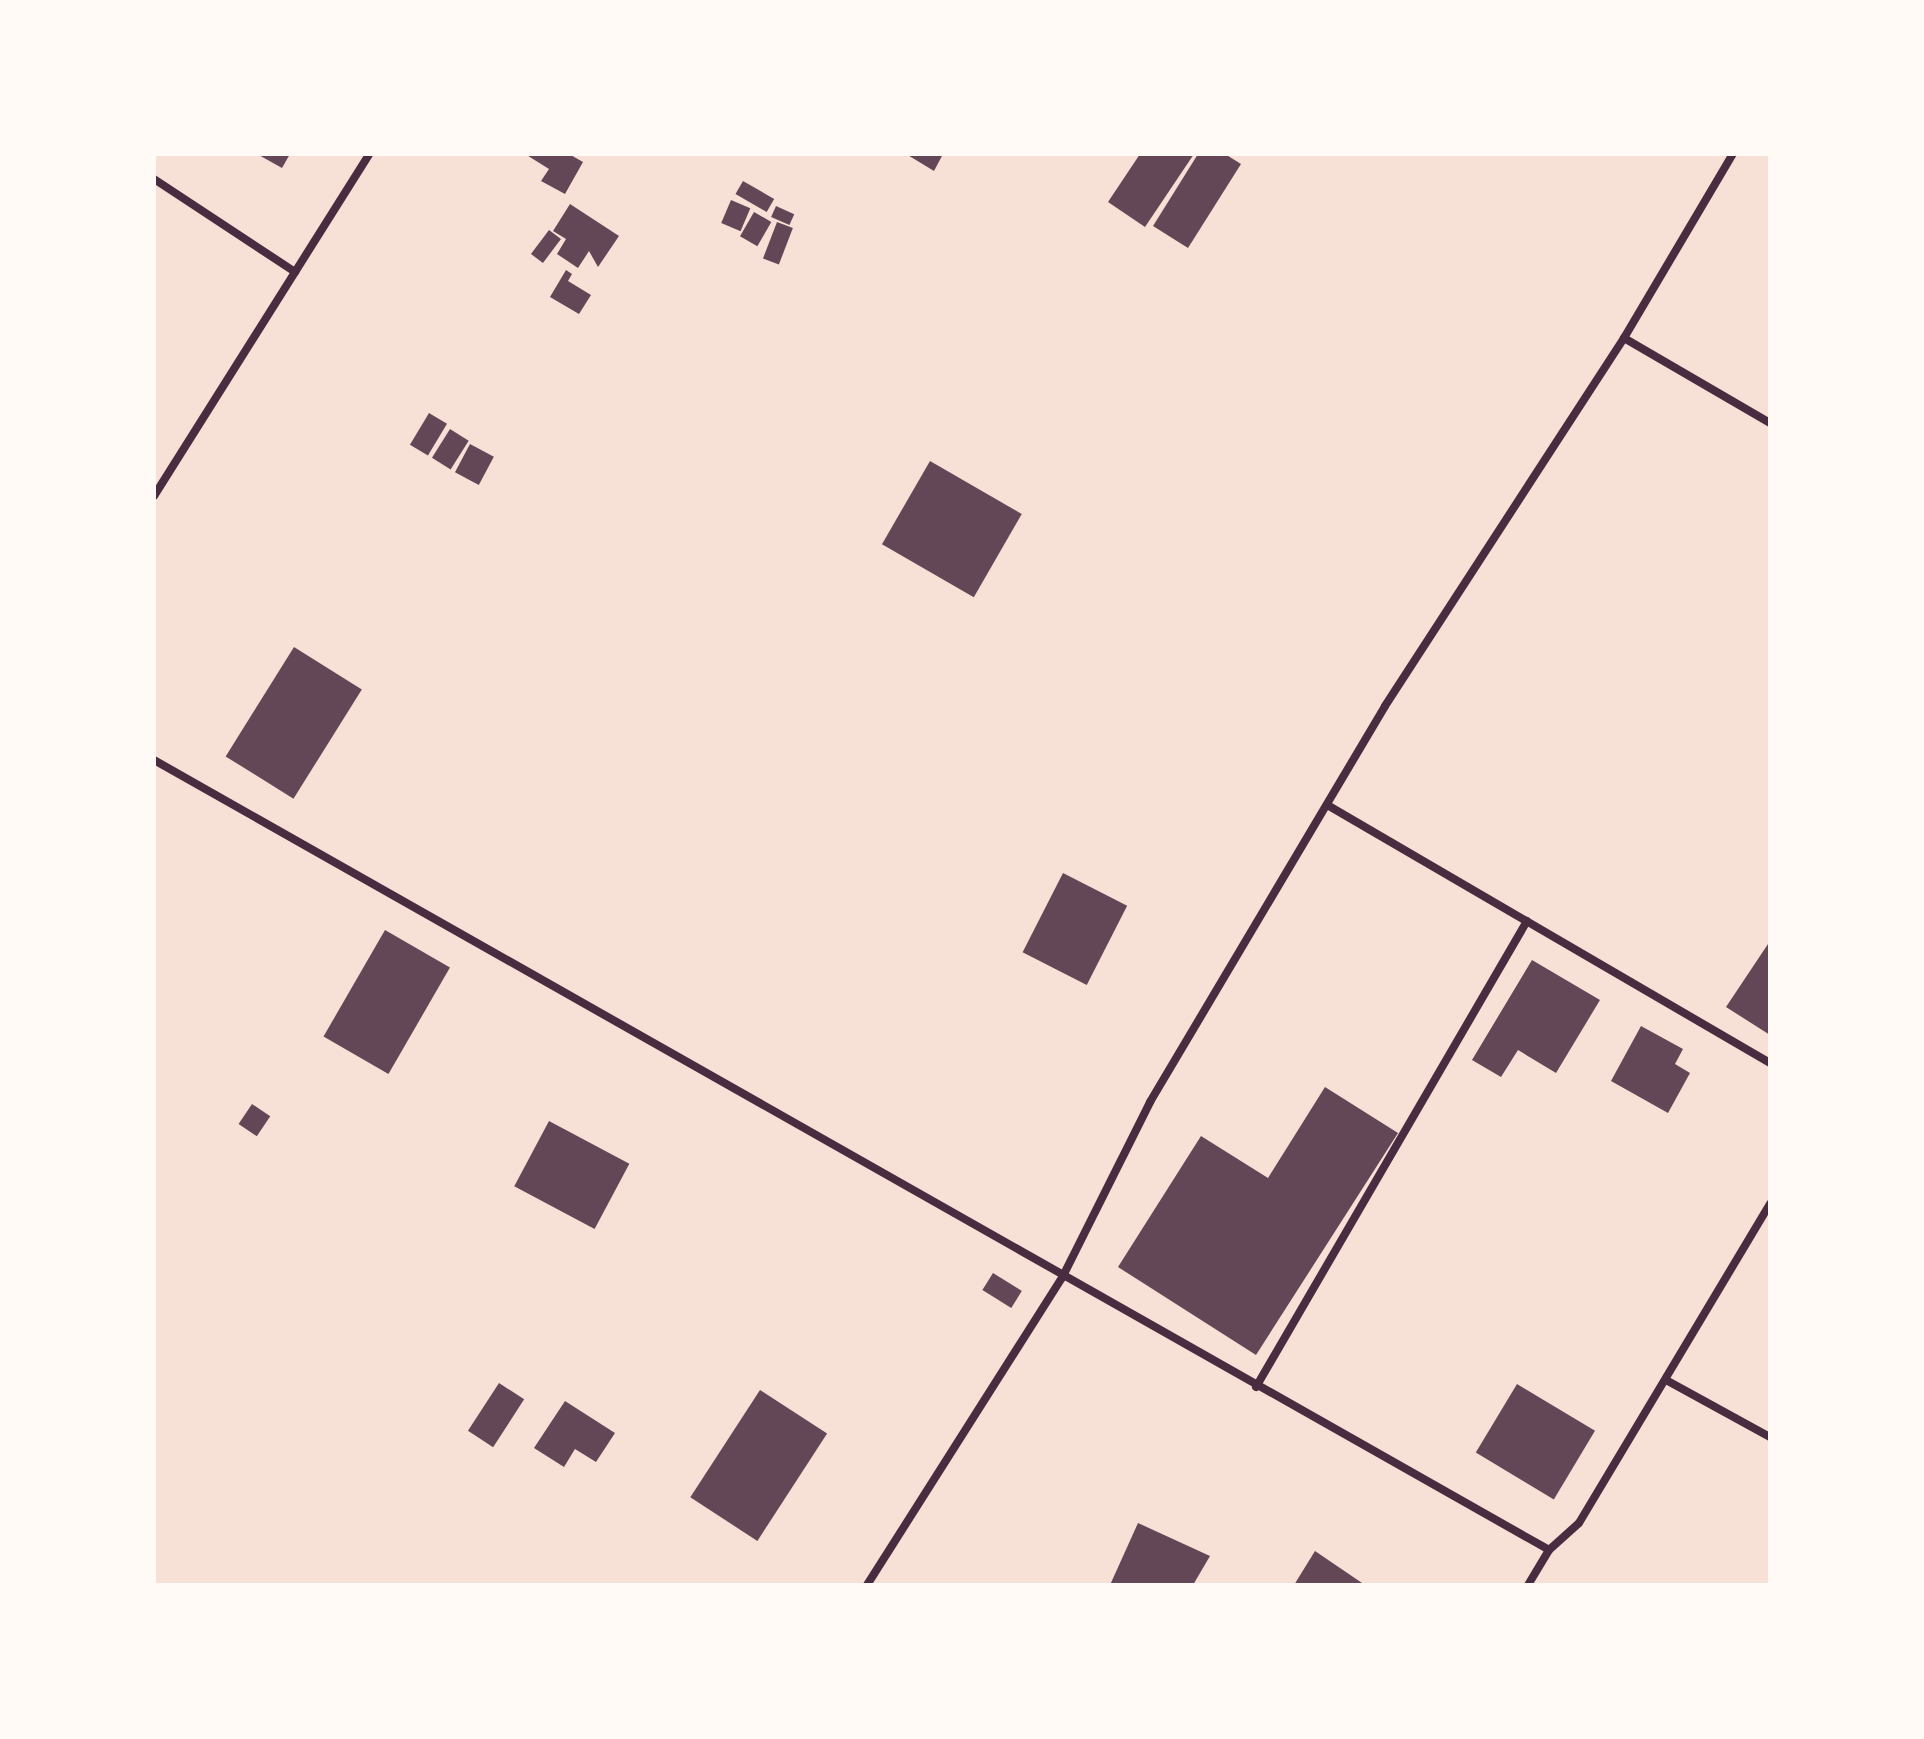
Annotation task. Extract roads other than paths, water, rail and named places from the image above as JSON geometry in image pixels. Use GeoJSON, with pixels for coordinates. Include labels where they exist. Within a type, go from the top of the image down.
{"type":"FeatureCollection","features":[{"type":"Feature","properties":{"kind":"street"},"geometry":{"type":"LineString","coordinates":[[154,496],[369,154]]}},
{"type":"Feature","properties":{"kind":"street"},"geometry":{"type":"LineString","coordinates":[[867,1585],[1062,1278],[1150,1102],[1329,806],[1385,706],[1624,338],[1733,154]]}},
{"type":"Feature","properties":{"kind":"street"},"geometry":{"type":"LineString","coordinates":[[154,179],[295,272]]}},
{"type":"Feature","properties":{"kind":"street"},"geometry":{"type":"LineString","coordinates":[[1624,338],[1770,423]]}},
{"type":"Feature","properties":{"kind":"street"},"geometry":{"type":"LineString","coordinates":[[154,760],[1062,1278],[1549,1550]]}},
{"type":"Feature","properties":{"kind":"street"},"geometry":{"type":"LineString","coordinates":[[1329,806],[1770,1063]]}},
{"type":"Feature","properties":{"kind":"street"},"geometry":{"type":"LineString","coordinates":[[1256,1387],[1527,921]]}},
{"type":"Feature","properties":{"kind":"street"},"geometry":{"type":"LineString","coordinates":[[1528,1585],[1549,1550],[1579,1523],[1770,1204]]}},
{"type":"Feature","properties":{"kind":"street"},"geometry":{"type":"LineString","coordinates":[[1666,1380],[1770,1437]]}}]}
